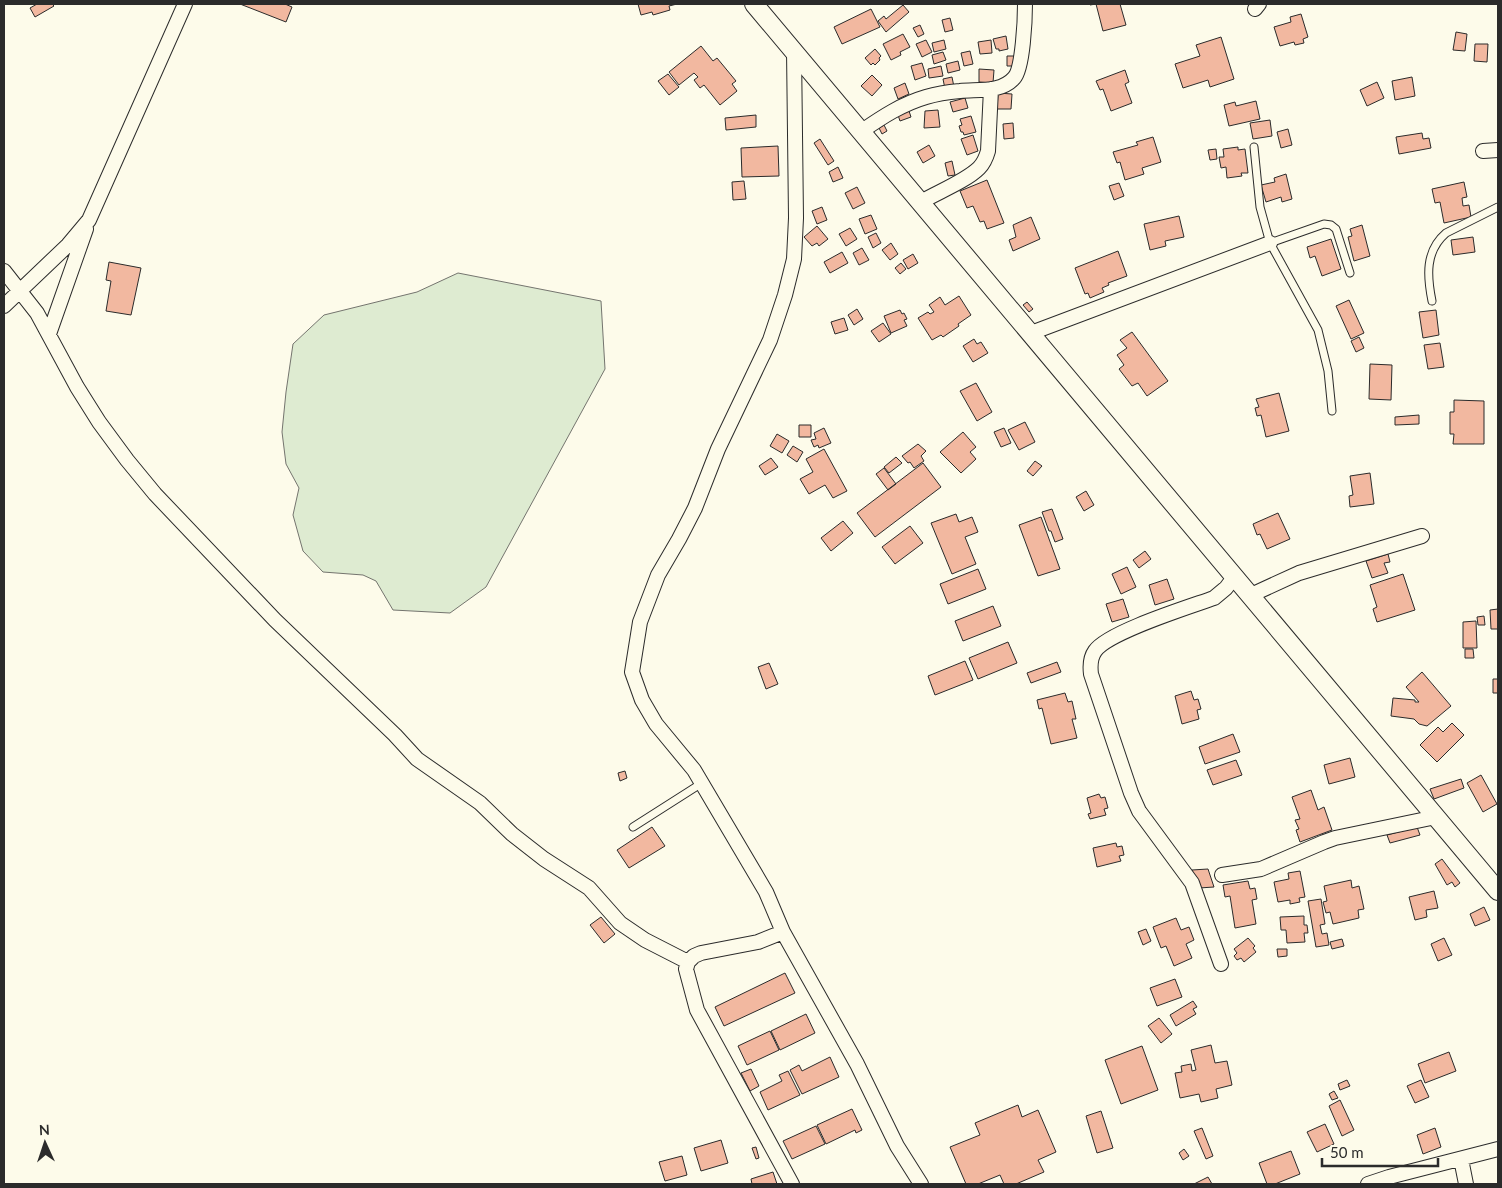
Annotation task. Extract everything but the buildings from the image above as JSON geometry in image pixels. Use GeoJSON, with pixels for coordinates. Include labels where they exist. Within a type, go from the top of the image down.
{"type":"FeatureCollection","features":[{"type":"Feature","properties":{"kind":"street"},"geometry":{"type":"LineString","coordinates":[[49,334],[89,220],[185,4]]}},
{"type":"Feature","properties":{"kind":"street"},"geometry":{"type":"LineString","coordinates":[[754,4],[1498,891]]}},
{"type":"Feature","properties":{"kind":"street"},"geometry":{"type":"LineString","coordinates":[[862,131],[893,109],[926,97],[959,91],[990,89],[1003,86],[1015,78],[1020,67],[1025,4]]}},
{"type":"Feature","properties":{"kind":"street"},"geometry":{"type":"LineString","coordinates":[[794,50],[796,218],[794,259],[785,295],[770,340],[718,450],[695,508],[680,539],[658,575],[640,622],[632,672],[642,700],[656,724],[689,763],[766,892],[783,932],[857,1064],[897,1146],[920,1184]]}},
{"type":"Feature","properties":{"kind":"street"},"geometry":{"type":"LineString","coordinates":[[921,202],[972,174],[986,160],[990,89]]}},
{"type":"Feature","properties":{"kind":"street"},"geometry":{"type":"LineString","coordinates":[[1484,151],[1498,150]]}},
{"type":"Feature","properties":{"kind":"street"},"geometry":{"type":"LineString","coordinates":[[4,306],[68,245],[89,220]]}},
{"type":"Feature","properties":{"kind":"street"},"geometry":{"type":"LineString","coordinates":[[1031,333],[1270,244]]}},
{"type":"Feature","properties":{"kind":"street"},"geometry":{"type":"LineString","coordinates":[[4,271],[36,313],[77,387],[127,460],[155,494],[275,620],[395,735],[417,759],[480,804],[512,834],[544,859],[589,888],[620,923],[645,940],[688,962]]}},
{"type":"Feature","properties":{"kind":"street"},"geometry":{"type":"LineString","coordinates":[[1251,595],[1299,573],[1422,536]]}},
{"type":"Feature","properties":{"kind":"street"},"geometry":{"type":"LineString","coordinates":[[1221,964],[1192,883],[1139,812],[1130,793],[1090,666],[1093,653],[1119,634],[1214,598],[1226,588],[1235,576]]}},
{"type":"Feature","properties":{"kind":"street"},"geometry":{"type":"LineString","coordinates":[[1222,875],[1261,869],[1335,838],[1436,817]]}},
{"type":"Feature","properties":{"kind":"street"},"geometry":{"type":"LineString","coordinates":[[783,932],[758,942],[701,953],[694,956],[688,962],[686,969],[697,1010],[792,1184]]}},
{"type":"Feature","properties":{"kind":"street"},"geometry":{"type":"LineString","coordinates":[[1368,1184],[1498,1149]]}},
{"type":"Feature","properties":{"kind":"street"},"geometry":{"type":"LineString","coordinates":[[1461,1159],[1466,1184]]}},
{"type":"Feature","properties":{"kind":"lane"},"geometry":{"type":"LineString","coordinates":[[1254,147],[1260,207],[1270,244],[1318,330],[1328,370],[1332,411]]}},
{"type":"Feature","properties":{"kind":"lane"},"geometry":{"type":"LineString","coordinates":[[1432,301],[1428,273],[1434,247],[1439,239],[1446,233],[1498,207]]}},
{"type":"Feature","properties":{"kind":"lane"},"geometry":{"type":"LineString","coordinates":[[1270,244],[1324,224],[1331,225],[1336,229],[1350,272]]}},
{"type":"Feature","properties":{"kind":"lane"},"geometry":{"type":"LineString","coordinates":[[632,828],[702,783]]}},
{"type":"Feature","properties":{"kind":"green space"},"geometry":{"type":"Polygon","coordinates":[[[458,273],[601,301],[605,369],[486,587],[450,613],[393,610],[376,581],[363,575],[323,572],[303,551],[293,515],[299,488],[286,464],[282,432],[293,344],[324,315],[417,292],[458,273]]]}}]}
